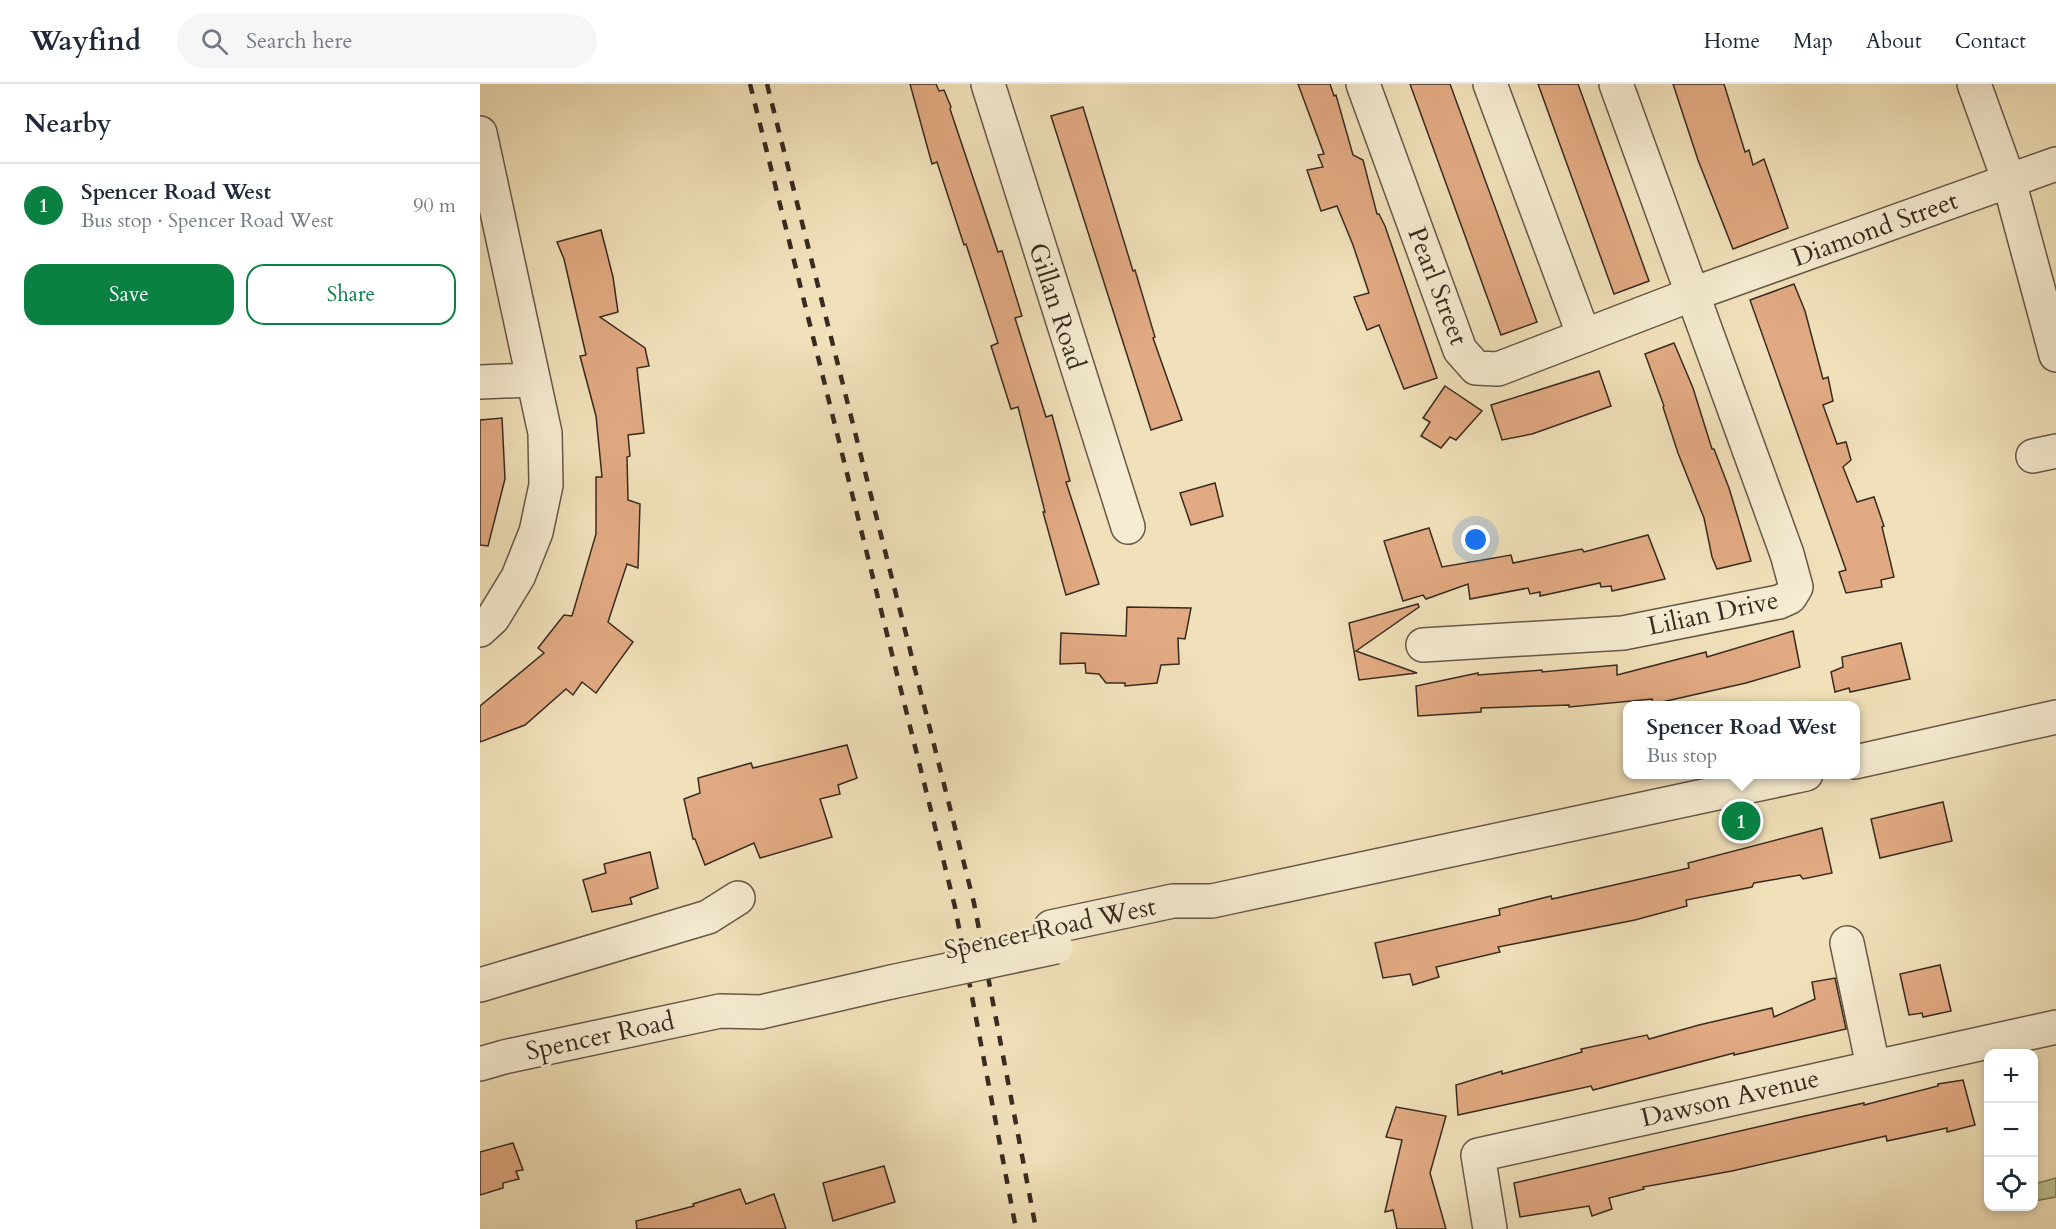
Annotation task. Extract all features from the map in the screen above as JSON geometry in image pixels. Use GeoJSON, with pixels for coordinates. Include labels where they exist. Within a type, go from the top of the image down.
{"type":"FeatureCollection","features":[{"type":"Feature","properties":{"kind":"street","name":"Gillan Road"},"geometry":{"type":"LineString","coordinates":[[988,84],[1128,527]]}},
{"type":"Feature","properties":{"kind":"street","name":"Pearl Street"},"geometry":{"type":"LineString","coordinates":[[1364,84],[1460,350],[1476,368],[1498,369],[1693,294]]}},
{"type":"Feature","properties":{"kind":"street"},"geometry":{"type":"LineString","coordinates":[[1490,84],[1584,336]]}},
{"type":"Feature","properties":{"kind":"street","name":"Lilian Drive"},"geometry":{"type":"LineString","coordinates":[[1423,645],[1623,633],[1779,602],[1790,597],[1796,587],[1787,554],[1616,84]]}},
{"type":"Feature","properties":{"kind":"street"},"geometry":{"type":"LineString","coordinates":[[1974,84],[2009,181],[2056,355]]}},
{"type":"Feature","properties":{"kind":"street"},"geometry":{"type":"LineString","coordinates":[[480,133],[545,433],[546,484],[536,532],[518,577],[493,618],[480,630]]}},
{"type":"Feature","properties":{"kind":"street","name":"Diamond Street"},"geometry":{"type":"LineString","coordinates":[[1693,294],[2056,164]]}},
{"type":"Feature","properties":{"kind":"street"},"geometry":{"type":"LineString","coordinates":[[480,382],[532,380]]}},
{"type":"Feature","properties":{"kind":"street"},"geometry":{"type":"LineString","coordinates":[[1860,761],[2056,717]]}},
{"type":"Feature","properties":{"kind":"street","name":"Spencer Road West"},"geometry":{"type":"LineString","coordinates":[[890,973],[1054,937],[1173,901],[1212,901],[1783,779]]}},
{"type":"Feature","properties":{"kind":"street"},"geometry":{"type":"LineString","coordinates":[[480,986],[708,917],[738,898]]}},
{"type":"Feature","properties":{"kind":"street"},"geometry":{"type":"LineString","coordinates":[[1847,942],[1873,1066]]}},
{"type":"Feature","properties":{"kind":"street","name":"Spencer Road"},"geometry":{"type":"LineString","coordinates":[[480,1064],[720,1011],[757,992],[890,973]]}},
{"type":"Feature","properties":{"kind":"street","name":"Dawson Avenue"},"geometry":{"type":"LineString","coordinates":[[1490,1229],[1478,1155],[2056,1027]]}},
{"type":"Feature","properties":{"kind":"green space"},"geometry":{"type":"Polygon","coordinates":[[[2056,1178],[2056,1197],[2038,1200],[2038,1183],[2056,1178]]]}},
{"type":"Feature","properties":{"kind":"building"},"geometry":{"type":"Polygon","coordinates":[[[910,84],[936,84],[939,91],[944,90],[951,107],[998,252],[1002,251],[1022,316],[1015,318],[1046,417],[1052,415],[1070,481],[1066,482],[1099,584],[1066,595],[1018,407],[1011,409],[991,346],[998,343],[937,162],[932,164],[910,84]]]}},
{"type":"Feature","properties":{"kind":"building"},"geometry":{"type":"Polygon","coordinates":[[[1298,84],[1330,84],[1334,96],[1336,95],[1353,155],[1363,160],[1377,214],[1385,226],[1437,378],[1404,389],[1379,325],[1367,330],[1354,297],[1369,293],[1353,245],[1337,206],[1321,211],[1307,170],[1323,167],[1318,155],[1324,154],[1298,84]]]}},
{"type":"Feature","properties":{"kind":"building"},"geometry":{"type":"Polygon","coordinates":[[[1410,84],[1450,84],[1537,322],[1501,335],[1410,84]]]}},
{"type":"Feature","properties":{"kind":"building"},"geometry":{"type":"Polygon","coordinates":[[[1538,84],[1578,84],[1649,281],[1614,294],[1538,84]]]}},
{"type":"Feature","properties":{"kind":"building"},"geometry":{"type":"Polygon","coordinates":[[[1673,84],[1724,84],[1745,152],[1749,150],[1753,165],[1764,159],[1788,228],[1733,249],[1698,160],[1673,84]]]}},
{"type":"Feature","properties":{"kind":"building"},"geometry":{"type":"Polygon","coordinates":[[[1083,107],[1133,271],[1135,270],[1155,337],[1153,338],[1182,420],[1151,430],[1051,116],[1083,107]]]}},
{"type":"Feature","properties":{"kind":"building"},"geometry":{"type":"Polygon","coordinates":[[[601,230],[613,277],[618,312],[600,317],[645,348],[649,366],[637,368],[644,433],[628,435],[630,456],[627,457],[628,500],[640,504],[638,568],[627,564],[608,622],[633,642],[596,693],[582,682],[573,695],[566,689],[525,725],[480,742],[480,706],[544,653],[538,648],[564,615],[572,616],[596,534],[596,477],[602,477],[596,416],[580,356],[586,355],[564,259],[557,242],[601,230]]]}},
{"type":"Feature","properties":{"kind":"building"},"geometry":{"type":"Polygon","coordinates":[[[1794,284],[1805,311],[1823,379],[1828,377],[1833,401],[1823,405],[1837,444],[1846,442],[1851,460],[1843,467],[1857,502],[1874,497],[1884,526],[1882,527],[1894,577],[1881,580],[1882,587],[1846,593],[1839,572],[1846,570],[1750,300],[1794,284]]]}},
{"type":"Feature","properties":{"kind":"building"},"geometry":{"type":"Polygon","coordinates":[[[1674,343],[1693,388],[1712,449],[1714,449],[1729,488],[1751,561],[1717,569],[1712,557],[1704,518],[1678,453],[1645,354],[1674,343]]]}},
{"type":"Feature","properties":{"kind":"building"},"geometry":{"type":"Polygon","coordinates":[[[1599,371],[1611,406],[1532,434],[1502,440],[1491,405],[1599,371]]]}},
{"type":"Feature","properties":{"kind":"building"},"geometry":{"type":"Polygon","coordinates":[[[1445,386],[1482,411],[1456,440],[1450,437],[1441,448],[1421,436],[1430,422],[1423,418],[1445,386]]]}},
{"type":"Feature","properties":{"kind":"building"},"geometry":{"type":"Polygon","coordinates":[[[502,418],[505,479],[488,546],[480,545],[480,420],[502,418]]]}},
{"type":"Feature","properties":{"kind":"building"},"geometry":{"type":"Polygon","coordinates":[[[1215,483],[1223,516],[1191,525],[1180,493],[1215,483]]]}},
{"type":"Feature","properties":{"kind":"building"},"geometry":{"type":"Polygon","coordinates":[[[1429,528],[1442,567],[1511,555],[1513,563],[1582,549],[1584,552],[1648,535],[1665,579],[1612,591],[1611,586],[1601,587],[1600,583],[1540,596],[1540,592],[1530,594],[1528,588],[1470,599],[1468,584],[1426,599],[1423,595],[1403,601],[1384,541],[1429,528]]]}},
{"type":"Feature","properties":{"kind":"building"},"geometry":{"type":"Polygon","coordinates":[[[1418,604],[1419,607],[1356,651],[1417,673],[1359,680],[1349,623],[1418,604]]]}},
{"type":"Feature","properties":{"kind":"building"},"geometry":{"type":"Polygon","coordinates":[[[1127,607],[1191,608],[1185,639],[1178,638],[1179,664],[1161,665],[1157,683],[1125,686],[1125,683],[1106,683],[1099,674],[1086,673],[1085,663],[1060,664],[1061,633],[1126,636],[1127,607]]]}},
{"type":"Feature","properties":{"kind":"building"},"geometry":{"type":"Polygon","coordinates":[[[1793,631],[1800,667],[1746,683],[1666,701],[1652,701],[1652,699],[1569,707],[1569,705],[1481,708],[1481,712],[1418,716],[1416,686],[1478,673],[1478,675],[1542,670],[1542,672],[1617,665],[1617,675],[1706,652],[1707,657],[1793,631]]]}},
{"type":"Feature","properties":{"kind":"building"},"geometry":{"type":"Polygon","coordinates":[[[1901,643],[1910,679],[1850,692],[1849,688],[1835,692],[1831,672],[1843,667],[1842,657],[1901,643]]]}},
{"type":"Feature","properties":{"kind":"building"},"geometry":{"type":"Polygon","coordinates":[[[847,745],[857,778],[838,785],[840,794],[820,799],[832,837],[760,858],[754,843],[705,865],[695,839],[693,839],[684,799],[700,793],[698,778],[751,763],[753,768],[847,745]]]}},
{"type":"Feature","properties":{"kind":"building"},"geometry":{"type":"Polygon","coordinates":[[[1943,802],[1952,841],[1880,858],[1871,819],[1943,802]]]}},
{"type":"Feature","properties":{"kind":"building"},"geometry":{"type":"Polygon","coordinates":[[[1822,828],[1832,873],[1803,879],[1800,875],[1754,883],[1752,887],[1686,900],[1687,906],[1635,920],[1498,947],[1500,952],[1436,967],[1439,977],[1413,985],[1410,974],[1383,978],[1375,943],[1500,915],[1499,909],[1551,896],[1552,899],[1689,868],[1688,863],[1822,828]]]}},
{"type":"Feature","properties":{"kind":"building"},"geometry":{"type":"Polygon","coordinates":[[[650,852],[658,888],[630,898],[632,904],[592,912],[583,880],[606,873],[604,864],[650,852]]]}},
{"type":"Feature","properties":{"kind":"building"},"geometry":{"type":"Polygon","coordinates":[[[1940,965],[1951,1011],[1923,1017],[1922,1013],[1909,1015],[1900,974],[1940,965]]]}},
{"type":"Feature","properties":{"kind":"building"},"geometry":{"type":"Polygon","coordinates":[[[1835,978],[1846,1029],[1734,1055],[1734,1053],[1593,1090],[1591,1086],[1458,1115],[1456,1085],[1502,1071],[1502,1074],[1582,1052],[1581,1049],[1647,1035],[1649,1039],[1772,1008],[1774,1017],[1815,999],[1812,982],[1835,978]]]}},
{"type":"Feature","properties":{"kind":"building"},"geometry":{"type":"Polygon","coordinates":[[[1963,1080],[1975,1125],[1947,1132],[1947,1128],[1887,1141],[1886,1136],[1732,1171],[1643,1187],[1644,1189],[1609,1198],[1612,1209],[1592,1216],[1589,1206],[1520,1217],[1514,1183],[1796,1118],[1864,1103],[1864,1105],[1938,1086],[1938,1084],[1963,1080]]]}},
{"type":"Feature","properties":{"kind":"building"},"geometry":{"type":"Polygon","coordinates":[[[1396,1107],[1446,1116],[1430,1173],[1446,1229],[1397,1229],[1393,1210],[1385,1212],[1402,1140],[1386,1137],[1396,1107]]]}},
{"type":"Feature","properties":{"kind":"building"},"geometry":{"type":"Polygon","coordinates":[[[513,1143],[523,1170],[516,1171],[519,1179],[503,1183],[503,1188],[480,1195],[480,1152],[513,1143]]]}},
{"type":"Feature","properties":{"kind":"building"},"geometry":{"type":"Polygon","coordinates":[[[884,1166],[895,1202],[833,1221],[823,1183],[884,1166]]]}},
{"type":"Feature","properties":{"kind":"building"},"geometry":{"type":"Polygon","coordinates":[[[740,1189],[746,1204],[774,1194],[786,1229],[637,1229],[636,1221],[694,1206],[693,1204],[740,1189]]]}},
{"type":"Feature","properties":{"kind":"railway"},"geometry":{"type":"LineString","coordinates":[[750,84],[955,907],[1016,1229]]}},
{"type":"Feature","properties":{"kind":"railway"},"geometry":{"type":"LineString","coordinates":[[767,84],[974,903],[1036,1229]]}},
{"type":"Feature","properties":{"kind":"place","name":"Spencer Road West"},"geometry":{"type":"Point","coordinates":[1741,821]}}]}
